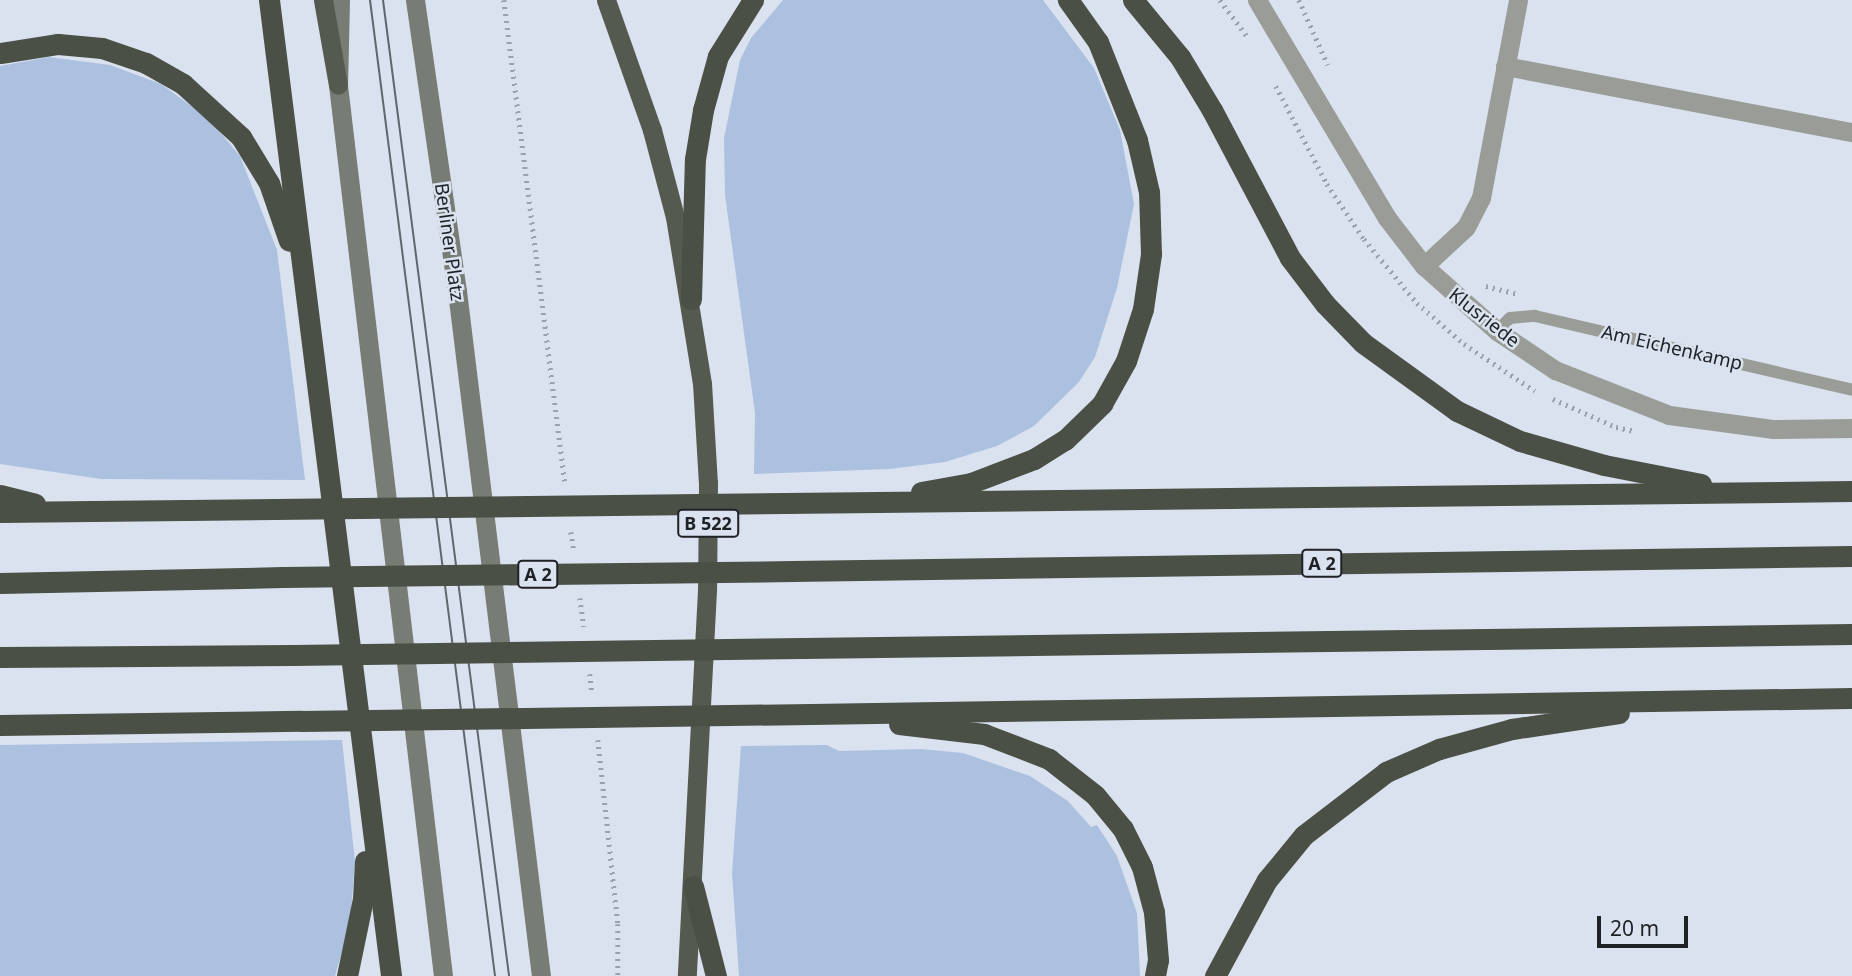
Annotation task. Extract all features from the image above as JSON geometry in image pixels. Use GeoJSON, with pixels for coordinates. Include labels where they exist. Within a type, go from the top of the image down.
{"type":"FeatureCollection","features":[{"type":"Feature","properties":{"kind":"highway"},"geometry":{"type":"LineString","coordinates":[[269,0],[367,813],[391,976]]}},
{"type":"Feature","properties":{"kind":"highway"},"geometry":{"type":"LineString","coordinates":[[323,0],[338,85]]}},
{"type":"Feature","properties":{"kind":"highway","name":"B 522"},"geometry":{"type":"LineString","coordinates":[[606,0],[652,130],[691,299],[708,483],[693,886],[687,976]]}},
{"type":"Feature","properties":{"kind":"highway"},"geometry":{"type":"LineString","coordinates":[[691,299],[695,159],[703,110],[719,56],[753,0]]}},
{"type":"Feature","properties":{"kind":"highway"},"geometry":{"type":"LineString","coordinates":[[865,503],[971,483],[1034,458],[1065,440],[1102,404],[1126,361],[1143,309],[1149,265],[1149,192],[1138,140],[1119,89],[1098,42],[1068,0]]}},
{"type":"Feature","properties":{"kind":"highway"},"geometry":{"type":"LineString","coordinates":[[1133,0],[1193,78],[1290,258],[1325,304],[1381,357],[1457,411],[1520,441],[1604,466],[1747,493]]}},
{"type":"Feature","properties":{"kind":"highway"},"geometry":{"type":"LineString","coordinates":[[0,53],[58,44],[102,48],[146,63],[183,84],[241,136],[269,183],[300,271]]}},
{"type":"Feature","properties":{"kind":"highway"},"geometry":{"type":"LineString","coordinates":[[0,512],[1852,491]]}},
{"type":"Feature","properties":{"kind":"highway"},"geometry":{"type":"LineString","coordinates":[[0,495],[64,512]]}},
{"type":"Feature","properties":{"kind":"highway","name":"A 2"},"geometry":{"type":"LineString","coordinates":[[0,583],[1852,556]]}},
{"type":"Feature","properties":{"kind":"highway"},"geometry":{"type":"LineString","coordinates":[[0,657],[1852,634]]}},
{"type":"Feature","properties":{"kind":"highway"},"geometry":{"type":"LineString","coordinates":[[1215,976],[1267,880],[1304,835],[1386,772],[1439,749],[1512,729],[1605,714],[1826,698]]}},
{"type":"Feature","properties":{"kind":"highway"},"geometry":{"type":"LineString","coordinates":[[0,725],[1852,698]]}},
{"type":"Feature","properties":{"kind":"highway"},"geometry":{"type":"LineString","coordinates":[[811,715],[984,734],[1049,759],[1095,795],[1123,829],[1142,867],[1154,912],[1158,960],[1155,976]]}},
{"type":"Feature","properties":{"kind":"highway"},"geometry":{"type":"LineString","coordinates":[[0,733],[57,725]]}},
{"type":"Feature","properties":{"kind":"highway"},"geometry":{"type":"LineString","coordinates":[[347,976],[363,899],[367,813]]}},
{"type":"Feature","properties":{"kind":"highway"},"geometry":{"type":"LineString","coordinates":[[693,886],[716,976]]}},
{"type":"Feature","properties":{"kind":"main road"},"geometry":{"type":"LineString","coordinates":[[340,0],[338,85],[443,976]]}},
{"type":"Feature","properties":{"kind":"main road","name":"Berliner Platz"},"geometry":{"type":"LineString","coordinates":[[415,0],[480,484],[541,976]]}},
{"type":"Feature","properties":{"kind":"street","name":"Klusriede"},"geometry":{"type":"LineString","coordinates":[[1257,0],[1292,53],[1351,163],[1424,266],[1497,331],[1555,370],[1669,415],[1772,429],[1852,428]]}},
{"type":"Feature","properties":{"kind":"street"},"geometry":{"type":"LineString","coordinates":[[1424,266],[1466,227],[1481,198],[1518,0]]}},
{"type":"Feature","properties":{"kind":"street"},"geometry":{"type":"LineString","coordinates":[[1505,66],[1852,132]]}},
{"type":"Feature","properties":{"kind":"lane","name":"Am Eichenkamp"},"geometry":{"type":"LineString","coordinates":[[1497,331],[1510,318],[1535,316],[1852,390]]}},
{"type":"Feature","properties":{"kind":"path"},"geometry":{"type":"LineString","coordinates":[[504,0],[567,496]]}},
{"type":"Feature","properties":{"kind":"path"},"geometry":{"type":"LineString","coordinates":[[1299,0],[1333,72]]}},
{"type":"Feature","properties":{"kind":"path"},"geometry":{"type":"LineString","coordinates":[[570,523],[575,563]]}},
{"type":"Feature","properties":{"kind":"path"},"geometry":{"type":"LineString","coordinates":[[579,589],[584,629]]}},
{"type":"Feature","properties":{"kind":"path"},"geometry":{"type":"LineString","coordinates":[[589,670],[593,696]]}},
{"type":"Feature","properties":{"kind":"path"},"geometry":{"type":"LineString","coordinates":[[598,736],[618,924],[618,976]]}},
{"type":"Feature","properties":{"kind":"shaded area"},"geometry":{"type":"Polygon","coordinates":[[[783,0],[1043,0],[1094,68],[1120,130],[1134,204],[1117,288],[1095,357],[1079,382],[1034,426],[997,446],[945,462],[890,469],[754,474],[755,413],[725,195],[724,138],[740,60],[751,38],[783,0]]]}},
{"type":"Feature","properties":{"kind":"shaded area"},"geometry":{"type":"Polygon","coordinates":[[[49,57],[110,65],[161,84],[209,119],[240,156],[277,250],[305,480],[101,479],[0,464],[0,66],[49,57]]]}},
{"type":"Feature","properties":{"kind":"shaded area"},"geometry":{"type":"Polygon","coordinates":[[[342,740],[355,862],[350,923],[335,976],[0,976],[0,745],[342,740]]]}},
{"type":"Feature","properties":{"kind":"shaded area"},"geometry":{"type":"Polygon","coordinates":[[[827,745],[839,751],[921,749],[963,753],[1030,776],[1068,801],[1091,827],[1097,825],[1117,856],[1137,913],[1140,976],[739,976],[732,873],[741,746],[827,745]]]}},
{"type":"Feature","properties":{"kind":"tram line"},"geometry":{"type":"LineString","coordinates":[[370,0],[495,976]]}},
{"type":"Feature","properties":{"kind":"tram line"},"geometry":{"type":"LineString","coordinates":[[383,0],[509,976]]}}]}
